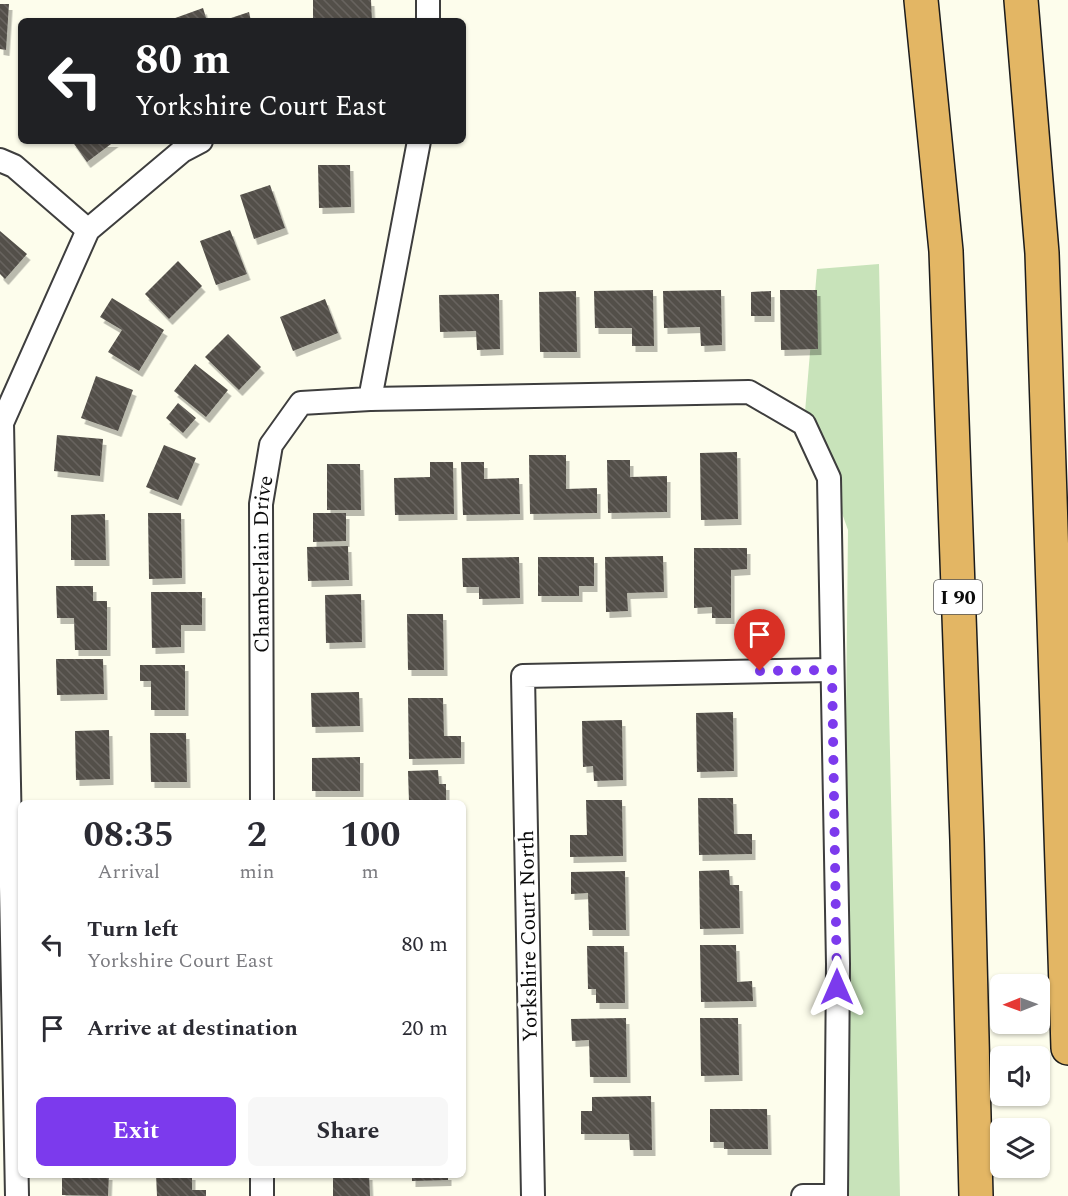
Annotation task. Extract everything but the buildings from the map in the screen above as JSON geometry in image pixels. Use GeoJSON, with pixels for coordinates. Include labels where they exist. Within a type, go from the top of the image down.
{"type":"FeatureCollection","features":[{"type":"Feature","properties":{"kind":"highway","name":"I 90"},"geometry":{"type":"LineString","coordinates":[[921,0],[946,251],[967,840],[975,1196]]}},
{"type":"Feature","properties":{"kind":"highway"},"geometry":{"type":"LineString","coordinates":[[1021,0],[1042,253],[1068,1048]]}},
{"type":"Feature","properties":{"kind":"street"},"geometry":{"type":"LineString","coordinates":[[428,0],[428,18]]}},
{"type":"Feature","properties":{"kind":"street"},"geometry":{"type":"LineString","coordinates":[[17,1196],[4,743],[1,423],[88,230],[182,151],[195,144]]}},
{"type":"Feature","properties":{"kind":"street"},"geometry":{"type":"LineString","coordinates":[[370,399],[418,144]]}},
{"type":"Feature","properties":{"kind":"street"},"geometry":{"type":"LineString","coordinates":[[0,160],[14,166],[88,230]]}},
{"type":"Feature","properties":{"kind":"street","name":"Chamberlain Drive"},"geometry":{"type":"LineString","coordinates":[[262,800],[261,504],[271,445],[301,403],[370,399],[749,392],[804,424],[829,477],[832,670]]}},
{"type":"Feature","properties":{"kind":"street"},"geometry":{"type":"LineString","coordinates":[[803,1196],[836,1196],[838,964],[832,670]]}},
{"type":"Feature","properties":{"kind":"street","name":"Yorkshire Court North"},"geometry":{"type":"LineString","coordinates":[[532,1196],[524,676],[832,670]]}},
{"type":"Feature","properties":{"kind":"street"},"geometry":{"type":"LineString","coordinates":[[262,1178],[262,1196]]}},
{"type":"Feature","properties":{"kind":"green space"},"geometry":{"type":"Polygon","coordinates":[[[879,264],[900,1196],[841,1196],[848,530],[829,477],[804,424],[817,269],[879,264]]]}},
{"type":"Feature","properties":{"kind":"route"},"geometry":{"type":"LineString","coordinates":[[760,671],[832,670],[837,987]]}}]}
